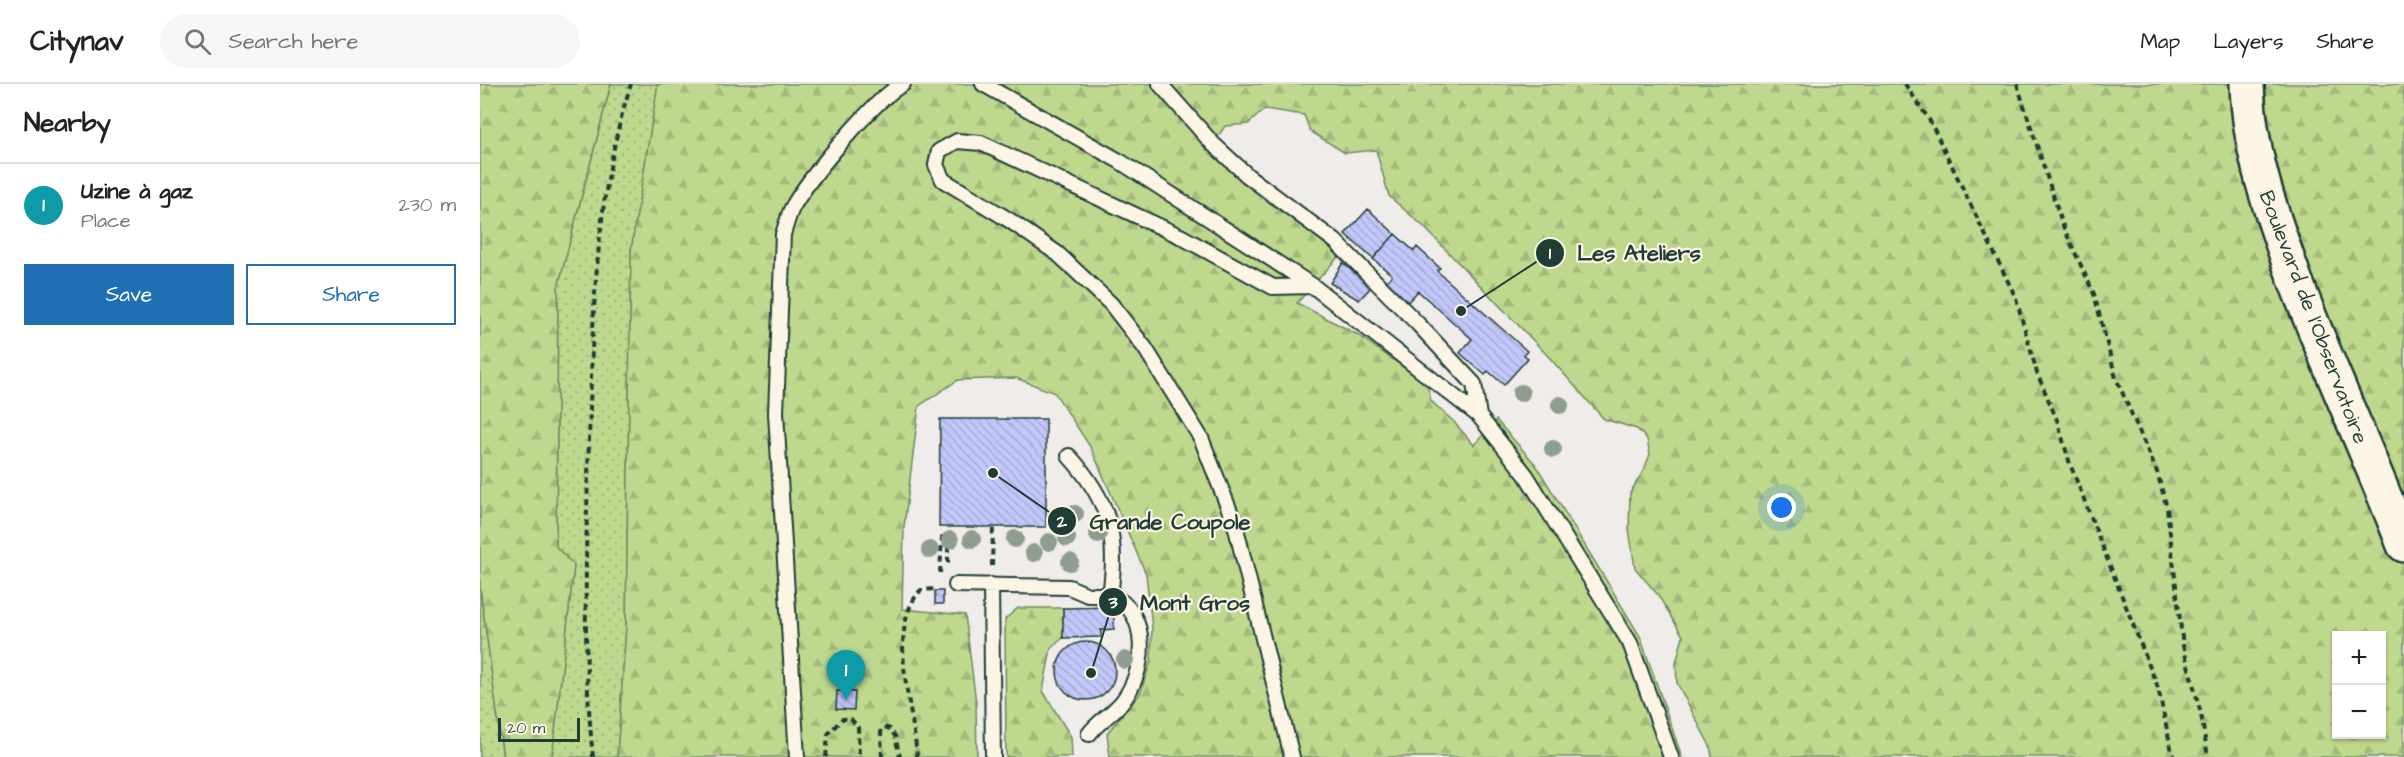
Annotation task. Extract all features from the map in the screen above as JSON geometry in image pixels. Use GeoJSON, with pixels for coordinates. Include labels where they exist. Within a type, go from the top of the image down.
{"type":"FeatureCollection","features":[{"type":"Feature","properties":{"kind":"main road","name":"Boulevard de l'Observatoire"},"geometry":{"type":"LineString","coordinates":[[2247,84],[2248,115],[2266,199],[2305,306],[2404,545]]}},
{"type":"Feature","properties":{"kind":"lane"},"geometry":{"type":"LineString","coordinates":[[797,757],[776,413],[783,234],[792,209],[806,187],[867,114],[903,84]]}},
{"type":"Feature","properties":{"kind":"lane"},"geometry":{"type":"LineString","coordinates":[[983,84],[1122,162],[1313,286],[1479,416],[1526,475],[1630,643],[1671,757]]}},
{"type":"Feature","properties":{"kind":"lane"},"geometry":{"type":"LineString","coordinates":[[1160,84],[1213,144],[1248,176],[1335,241],[1418,324],[1474,384],[1479,416]]}},
{"type":"Feature","properties":{"kind":"lane"},"geometry":{"type":"LineString","coordinates":[[1292,757],[1235,524],[1201,438],[1145,348],[1111,304],[1058,254],[1009,220],[943,180],[936,165],[939,151],[957,141],[981,143],[1170,231],[1273,286],[1313,286]]}},
{"type":"Feature","properties":{"kind":"lane"},"geometry":{"type":"LineString","coordinates":[[1069,456],[1090,479],[1111,525],[1115,564],[1110,595]]}},
{"type":"Feature","properties":{"kind":"lane"},"geometry":{"type":"LineString","coordinates":[[956,585],[1069,586],[1088,595],[1110,595],[1122,600],[1139,625],[1142,651],[1134,681],[1121,703],[1089,734]]}},
{"type":"Feature","properties":{"kind":"lane"},"geometry":{"type":"LineString","coordinates":[[991,585],[993,757]]}},
{"type":"Feature","properties":{"kind":"path"},"geometry":{"type":"LineString","coordinates":[[592,757],[586,661],[586,564],[592,347],[598,255],[617,127],[631,84]]}},
{"type":"Feature","properties":{"kind":"path"},"geometry":{"type":"LineString","coordinates":[[1905,84],[1930,121],[2016,298],[2037,373],[2057,420],[2070,464],[2158,688],[2173,757]]}},
{"type":"Feature","properties":{"kind":"path"},"geometry":{"type":"LineString","coordinates":[[2017,84],[2063,226],[2094,294],[2116,378],[2157,472],[2167,508],[2183,646],[2201,714],[2208,757]]}},
{"type":"Feature","properties":{"kind":"path"},"geometry":{"type":"LineString","coordinates":[[992,543],[993,527]]}},
{"type":"Feature","properties":{"kind":"path"},"geometry":{"type":"LineString","coordinates":[[940,578],[942,537],[948,536],[948,580],[956,585]]}},
{"type":"Feature","properties":{"kind":"path"},"geometry":{"type":"LineString","coordinates":[[917,757],[902,642],[911,601],[921,590],[940,588]]}},
{"type":"Feature","properties":{"kind":"path"},"geometry":{"type":"LineString","coordinates":[[826,757],[828,734],[842,719],[851,719],[858,727],[859,757]]}},
{"type":"Feature","properties":{"kind":"path"},"geometry":{"type":"LineString","coordinates":[[882,757],[881,732],[884,728],[890,729],[895,736],[900,757]]}},
{"type":"Feature","properties":{"kind":"green space"},"geometry":{"type":"Polygon","coordinates":[[[480,84],[611,84],[558,287],[556,547],[574,565],[552,757],[503,757],[480,587],[480,84]]]}},
{"type":"Feature","properties":{"kind":"green space"},"geometry":{"type":"Polygon","coordinates":[[[611,84],[658,84],[631,251],[626,627],[617,757],[552,757],[574,565],[556,547],[558,287],[611,84]]]}},
{"type":"Feature","properties":{"kind":"green space"},"geometry":{"type":"Polygon","coordinates":[[[658,84],[2404,84],[2404,757],[1712,757],[1710,746],[1677,683],[1676,663],[1683,636],[1658,595],[1635,568],[1629,529],[1630,493],[1644,470],[1650,454],[1647,439],[1637,429],[1604,419],[1548,356],[1423,226],[1389,196],[1376,150],[1345,153],[1310,131],[1304,115],[1265,109],[1248,124],[1225,126],[1213,144],[1335,241],[1338,257],[1297,303],[1358,335],[1427,384],[1431,401],[1474,445],[1496,420],[1536,465],[1640,636],[1682,757],[1110,757],[1107,733],[1140,694],[1151,660],[1152,627],[1146,574],[1091,448],[1055,393],[1016,378],[958,380],[919,406],[904,527],[902,609],[965,615],[976,703],[977,757],[617,757],[626,627],[631,251],[658,84]]]}},
{"type":"Feature","properties":{"kind":"green space"},"geometry":{"type":"Polygon","coordinates":[[[480,587],[503,757],[480,757],[480,587]]]}},
{"type":"Feature","properties":{"kind":"green space"},"geometry":{"type":"Polygon","coordinates":[[[1018,608],[1063,608],[1063,638],[1051,648],[1043,691],[1071,737],[1072,757],[1006,757],[1005,619],[1018,608]]]}},
{"type":"Feature","properties":{"kind":"building"},"geometry":{"type":"Polygon","coordinates":[[[1368,209],[1395,234],[1373,259],[1345,234],[1368,209]]]}},
{"type":"Feature","properties":{"kind":"building"},"geometry":{"type":"Polygon","coordinates":[[[1395,234],[1414,251],[1417,247],[1440,268],[1437,271],[1527,351],[1524,355],[1528,358],[1504,385],[1488,371],[1485,375],[1460,353],[1472,339],[1418,291],[1406,304],[1384,284],[1392,275],[1373,259],[1395,234]]]}},
{"type":"Feature","properties":{"kind":"building"},"geometry":{"type":"Polygon","coordinates":[[[1343,263],[1371,287],[1359,300],[1330,283],[1343,263]]]}},
{"type":"Feature","properties":{"kind":"building"},"geometry":{"type":"Polygon","coordinates":[[[940,419],[1046,419],[1046,527],[939,527],[940,419]]]}},
{"type":"Feature","properties":{"kind":"building"},"geometry":{"type":"Polygon","coordinates":[[[935,591],[943,591],[943,604],[935,604],[935,591]]]}},
{"type":"Feature","properties":{"kind":"building"},"geometry":{"type":"Polygon","coordinates":[[[1114,607],[1114,629],[1101,630],[1101,637],[1063,638],[1063,608],[1114,607]]]}},
{"type":"Feature","properties":{"kind":"building"},"geometry":{"type":"Polygon","coordinates":[[[1080,642],[1092,642],[1107,650],[1115,665],[1115,677],[1107,692],[1092,700],[1080,700],[1065,692],[1057,677],[1057,665],[1065,650],[1080,642]]]}},
{"type":"Feature","properties":{"kind":"building"},"geometry":{"type":"Polygon","coordinates":[[[837,691],[855,692],[854,710],[836,709],[837,691]]]}},
{"type":"Feature","properties":{"kind":"place","name":"Les Ateliers"},"geometry":{"type":"Point","coordinates":[1461,311]}},
{"type":"Feature","properties":{"kind":"place","name":"Grande Coupole"},"geometry":{"type":"Point","coordinates":[993,473]}},
{"type":"Feature","properties":{"kind":"place","name":"Mont Gros"},"geometry":{"type":"Point","coordinates":[1091,673]}},
{"type":"Feature","properties":{"kind":"place","name":"Uzine à gaz"},"geometry":{"type":"Point","coordinates":[846,700]}}]}
